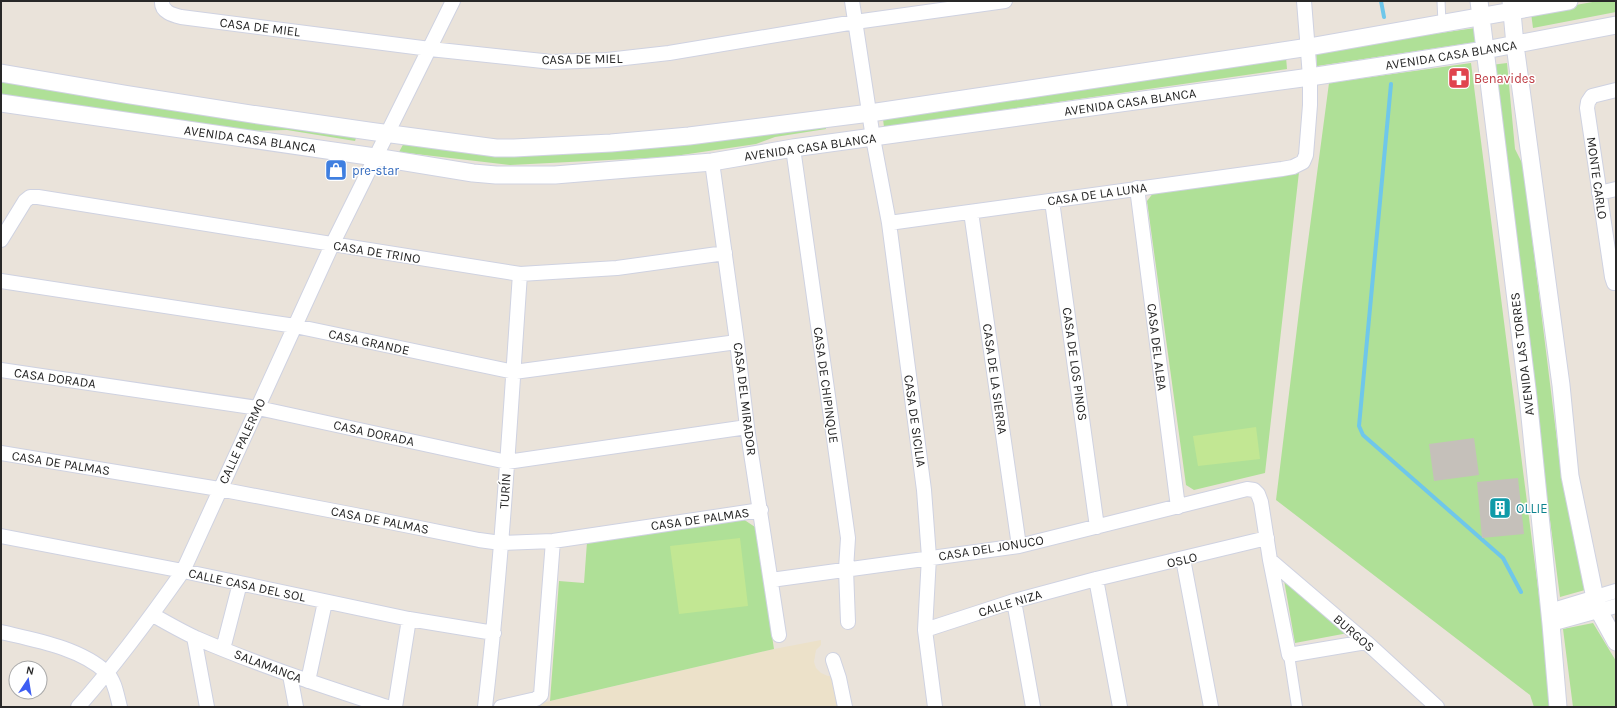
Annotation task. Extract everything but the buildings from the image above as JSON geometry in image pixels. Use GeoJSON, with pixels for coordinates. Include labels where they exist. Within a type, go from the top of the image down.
{"type":"FeatureCollection","features":[{"type":"Feature","properties":{"kind":"street","name":"CALLE PALERMO"},"geometry":{"type":"LineString","coordinates":[[78,707],[108,673],[183,571],[219,489],[258,408],[332,245],[453,1]]}},
{"type":"Feature","properties":{"kind":"street","name":"CASA DE SICILIA"},"geometry":{"type":"LineString","coordinates":[[852,1],[873,138],[889,223],[924,490],[929,557],[925,630],[935,707]]}},
{"type":"Feature","properties":{"kind":"street","name":"CASA DE MIEL"},"geometry":{"type":"LineString","coordinates":[[162,3],[166,11],[172,15],[181,17],[430,49],[552,62],[607,60],[669,53],[855,22],[1005,1]]}},
{"type":"Feature","properties":{"kind":"street"},"geometry":{"type":"LineString","coordinates":[[1304,1],[1309,47],[1310,76]]}},
{"type":"Feature","properties":{"kind":"street","name":"AVENIDA CASA BLANCA"},"geometry":{"type":"LineString","coordinates":[[1,73],[220,110],[386,134],[496,148],[514,148],[611,143],[689,136],[870,113],[1309,47],[1442,24],[1480,9],[1569,1]]}},
{"type":"Feature","properties":{"kind":"street"},"geometry":{"type":"LineString","coordinates":[[1511,6],[1561,385],[1570,476],[1597,604],[1616,642]]}},
{"type":"Feature","properties":{"kind":"street","name":"AVENIDA LAS TORRES"},"geometry":{"type":"LineString","coordinates":[[1480,9],[1528,397],[1558,707]]}},
{"type":"Feature","properties":{"kind":"street","name":"AVENIDA CASA BLANCA"},"geometry":{"type":"LineString","coordinates":[[1,103],[375,157],[473,173],[520,176],[556,175],[712,162],[793,148],[873,138],[1486,50],[1616,25]]}},
{"type":"Feature","properties":{"kind":"street","name":"CASA DE LA LUNA"},"geometry":{"type":"LineString","coordinates":[[889,223],[1294,167],[1303,162],[1306,155],[1310,76]]}},
{"type":"Feature","properties":{"kind":"street","name":"MONTE CARLO"},"geometry":{"type":"LineString","coordinates":[[1616,90],[1592,96],[1588,102],[1587,108],[1612,278],[1614,283],[1616,283]]}},
{"type":"Feature","properties":{"kind":"street","name":"CASA DE CHIPINQUE"},"geometry":{"type":"LineString","coordinates":[[793,148],[848,538],[846,569],[848,622]]}},
{"type":"Feature","properties":{"kind":"street","name":"CASA DEL MIRADOR"},"geometry":{"type":"LineString","coordinates":[[712,162],[747,426],[772,580],[779,635]]}},
{"type":"Feature","properties":{"kind":"street","name":"CASA DEL ALBA"},"geometry":{"type":"LineString","coordinates":[[1137,188],[1178,506]]}},
{"type":"Feature","properties":{"kind":"street"},"geometry":{"type":"LineString","coordinates":[[1599,193],[1616,189]]}},
{"type":"Feature","properties":{"kind":"street","name":"CASA DE TRINO"},"geometry":{"type":"LineString","coordinates":[[1,240],[25,201],[30,197],[45,198],[520,274],[617,268],[725,253]]}},
{"type":"Feature","properties":{"kind":"street","name":"CASA DE LOS PINOS"},"geometry":{"type":"LineString","coordinates":[[1052,201],[1097,527]]}},
{"type":"Feature","properties":{"kind":"street","name":"CASA DE LA SIERRA"},"geometry":{"type":"LineString","coordinates":[[970,212],[1018,546]]}},
{"type":"Feature","properties":{"kind":"street","name":"TURÍN"},"geometry":{"type":"LineString","coordinates":[[485,707],[494,633],[520,274]]}},
{"type":"Feature","properties":{"kind":"street","name":"CASA GRANDE"},"geometry":{"type":"LineString","coordinates":[[1,282],[295,326],[514,372],[737,342]]}},
{"type":"Feature","properties":{"kind":"street","name":"CASA DORADA"},"geometry":{"type":"LineString","coordinates":[[1,370],[258,408],[507,462],[747,426]]}},
{"type":"Feature","properties":{"kind":"street","name":"CASA DE PALMAS"},"geometry":{"type":"LineString","coordinates":[[1,453],[219,489],[501,543],[553,541],[760,510]]}},
{"type":"Feature","properties":{"kind":"street","name":"CASA DEL JONUCO"},"geometry":{"type":"LineString","coordinates":[[772,580],[929,557],[1018,546],[1239,490],[1254,490],[1258,494],[1261,502],[1267,538]]}},
{"type":"Feature","properties":{"kind":"street","name":"CALLE CASA DEL SOL"},"geometry":{"type":"LineString","coordinates":[[1,536],[183,571],[410,619],[494,633]]}},
{"type":"Feature","properties":{"kind":"street"},"geometry":{"type":"LineString","coordinates":[[1267,538],[1289,655],[1297,707]]}},
{"type":"Feature","properties":{"kind":"street","name":"OSLO"},"geometry":{"type":"LineString","coordinates":[[1096,579],[1267,538]]}},
{"type":"Feature","properties":{"kind":"street"},"geometry":{"type":"LineString","coordinates":[[501,707],[536,699],[541,695],[553,541]]}},
{"type":"Feature","properties":{"kind":"street"},"geometry":{"type":"LineString","coordinates":[[1183,559],[1211,707]]}},
{"type":"Feature","properties":{"kind":"street","name":"BURGOS"},"geometry":{"type":"LineString","coordinates":[[1270,560],[1366,642],[1437,707]]}},
{"type":"Feature","properties":{"kind":"street"},"geometry":{"type":"LineString","coordinates":[[1096,579],[1120,707]]}},
{"type":"Feature","properties":{"kind":"street","name":"CALLE NIZA"},"geometry":{"type":"LineString","coordinates":[[925,630],[1014,601],[1096,579]]}},
{"type":"Feature","properties":{"kind":"street"},"geometry":{"type":"LineString","coordinates":[[223,649],[240,583]]}},
{"type":"Feature","properties":{"kind":"street"},"geometry":{"type":"LineString","coordinates":[[1550,618],[1597,604],[1616,591]]}},
{"type":"Feature","properties":{"kind":"street"},"geometry":{"type":"LineString","coordinates":[[1014,601],[1033,707]]}},
{"type":"Feature","properties":{"kind":"street"},"geometry":{"type":"LineString","coordinates":[[308,681],[325,602]]}},
{"type":"Feature","properties":{"kind":"street"},"geometry":{"type":"LineString","coordinates":[[1597,604],[1616,606]]}},
{"type":"Feature","properties":{"kind":"street","name":"SALAMANCA"},"geometry":{"type":"LineString","coordinates":[[152,615],[194,637],[223,649],[290,675],[387,707]]}},
{"type":"Feature","properties":{"kind":"street"},"geometry":{"type":"LineString","coordinates":[[395,707],[410,619]]}},
{"type":"Feature","properties":{"kind":"street"},"geometry":{"type":"LineString","coordinates":[[1,632],[61,647],[108,673],[120,707]]}},
{"type":"Feature","properties":{"kind":"street"},"geometry":{"type":"LineString","coordinates":[[194,637],[207,707]]}},
{"type":"Feature","properties":{"kind":"street"},"geometry":{"type":"LineString","coordinates":[[1289,655],[1366,642]]}},
{"type":"Feature","properties":{"kind":"street"},"geometry":{"type":"LineString","coordinates":[[833,660],[839,678],[845,707]]}},
{"type":"Feature","properties":{"kind":"street"},"geometry":{"type":"LineString","coordinates":[[290,675],[296,707]]}},
{"type":"Feature","properties":{"kind":"lane"},"geometry":{"type":"LineString","coordinates":[[1441,1],[1442,24]]}},
{"type":"Feature","properties":{"kind":"shaded area"},"geometry":{"type":"Polygon","coordinates":[[[821,640],[821,645],[816,650],[814,662],[816,668],[821,673],[836,677],[840,707],[525,707],[774,649],[821,640]]]}},
{"type":"Feature","properties":{"kind":"green space"},"geometry":{"type":"Polygon","coordinates":[[[1598,1],[1616,1],[1616,12],[1533,28],[1531,13],[1598,1]]]}},
{"type":"Feature","properties":{"kind":"green space"},"geometry":{"type":"Polygon","coordinates":[[[1475,28],[1476,42],[1317,66],[1316,51],[1475,28]]]}},
{"type":"Feature","properties":{"kind":"green space"},"geometry":{"type":"Polygon","coordinates":[[[1286,57],[1287,69],[884,127],[883,119],[1286,57]]]}},
{"type":"Feature","properties":{"kind":"green space"},"geometry":{"type":"Polygon","coordinates":[[[1471,63],[1553,707],[1534,707],[1530,695],[1276,500],[1329,83],[1471,63]]]}},
{"type":"Feature","properties":{"kind":"green space"},"geometry":{"type":"Polygon","coordinates":[[[1507,63],[1515,149],[1523,165],[1562,481],[1585,590],[1560,597],[1491,65],[1507,63]]]}},
{"type":"Feature","properties":{"kind":"green space"},"geometry":{"type":"Polygon","coordinates":[[[1,82],[357,135],[355,141],[287,130],[245,131],[1,95],[1,82]]]}},
{"type":"Feature","properties":{"kind":"green space"},"geometry":{"type":"Polygon","coordinates":[[[825,123],[826,129],[775,137],[756,144],[668,157],[510,165],[399,152],[405,141],[498,152],[825,123]]]}},
{"type":"Feature","properties":{"kind":"green space"},"geometry":{"type":"Polygon","coordinates":[[[1299,172],[1265,473],[1194,490],[1186,485],[1147,201],[1154,192],[1299,172]]]}},
{"type":"Feature","properties":{"kind":"green space"},"geometry":{"type":"Polygon","coordinates":[[[1256,427],[1260,459],[1198,466],[1193,436],[1256,427]]]}},
{"type":"Feature","properties":{"kind":"green space"},"geometry":{"type":"Polygon","coordinates":[[[743,519],[755,527],[774,649],[550,701],[559,581],[584,583],[587,542],[743,519]]]}},
{"type":"Feature","properties":{"kind":"green space"},"geometry":{"type":"Polygon","coordinates":[[[740,538],[748,606],[679,614],[670,546],[740,538]]]}},
{"type":"Feature","properties":{"kind":"green space"},"geometry":{"type":"Polygon","coordinates":[[[1284,580],[1348,633],[1295,643],[1284,580]]]}},
{"type":"Feature","properties":{"kind":"green space"},"geometry":{"type":"Polygon","coordinates":[[[1593,623],[1616,661],[1616,707],[1573,707],[1563,629],[1593,623]]]}},
{"type":"Feature","properties":{"kind":"waterway"},"geometry":{"type":"LineString","coordinates":[[1381,1],[1384,17]]}},
{"type":"Feature","properties":{"kind":"waterway"},"geometry":{"type":"LineString","coordinates":[[1391,84],[1359,426],[1363,435],[1503,558],[1521,592]]}},
{"type":"Feature","properties":{"kind":"place","name":"Benavides"},"geometry":{"type":"Point","coordinates":[1459,78]}},
{"type":"Feature","properties":{"kind":"place","name":"pre-star"},"geometry":{"type":"Point","coordinates":[336,170]}},
{"type":"Feature","properties":{"kind":"place","name":"OLLIE"},"geometry":{"type":"Point","coordinates":[1500,508]}}]}
